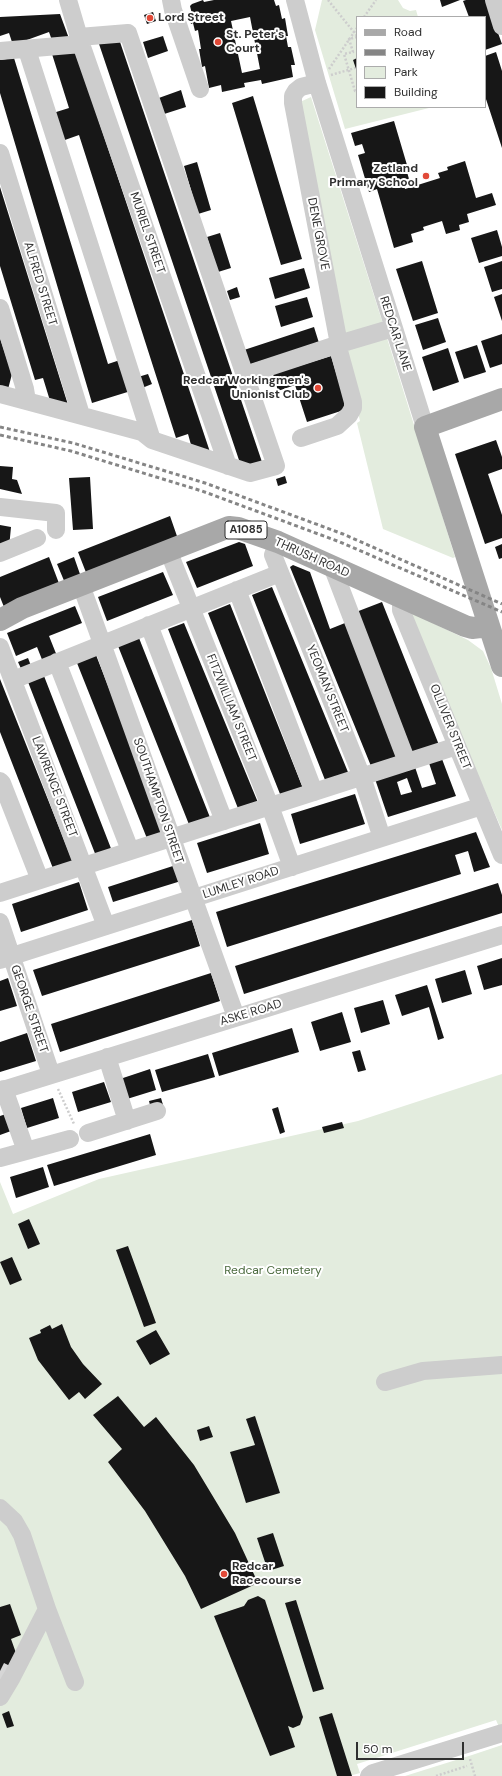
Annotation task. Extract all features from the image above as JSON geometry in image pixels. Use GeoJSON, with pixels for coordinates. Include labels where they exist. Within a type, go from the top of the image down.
{"type":"FeatureCollection","features":[{"type":"Feature","properties":{"kind":"main road"},"geometry":{"type":"LineString","coordinates":[[425,427],[502,399]]}},
{"type":"Feature","properties":{"kind":"main road","name":"REDCAR LANE"},"geometry":{"type":"LineString","coordinates":[[425,427],[502,666]]}},
{"type":"Feature","properties":{"kind":"main road","name":"THRUSH ROAD"},"geometry":{"type":"LineString","coordinates":[[1,615],[81,586],[168,550],[229,527],[238,528],[278,542],[332,566],[401,604],[472,628],[489,626]]}},
{"type":"Feature","properties":{"kind":"street","name":"MURIEL STREET"},"geometry":{"type":"LineString","coordinates":[[68,0],[80,41],[228,466]]}},
{"type":"Feature","properties":{"kind":"street"},"geometry":{"type":"LineString","coordinates":[[171,0],[200,89]]}},
{"type":"Feature","properties":{"kind":"street","name":"REDCAR LANE"},"geometry":{"type":"LineString","coordinates":[[294,0],[393,328],[425,427]]}},
{"type":"Feature","properties":{"kind":"street"},"geometry":{"type":"LineString","coordinates":[[494,0],[502,26]]}},
{"type":"Feature","properties":{"kind":"street"},"geometry":{"type":"LineString","coordinates":[[0,51],[27,50],[128,33],[276,466],[250,473],[152,440],[142,432],[0,394]]}},
{"type":"Feature","properties":{"kind":"street"},"geometry":{"type":"LineString","coordinates":[[27,50],[152,440]]}},
{"type":"Feature","properties":{"kind":"street","name":"DENE GROVE"},"geometry":{"type":"LineString","coordinates":[[319,79],[301,87],[296,91],[293,96],[293,103],[339,344]]}},
{"type":"Feature","properties":{"kind":"street","name":"ALFRED STREET"},"geometry":{"type":"LineString","coordinates":[[0,153],[81,415]]}},
{"type":"Feature","properties":{"kind":"street"},"geometry":{"type":"LineString","coordinates":[[0,308],[25,389],[27,401]]}},
{"type":"Feature","properties":{"kind":"street"},"geometry":{"type":"LineString","coordinates":[[245,375],[393,328]]}},
{"type":"Feature","properties":{"kind":"street"},"geometry":{"type":"LineString","coordinates":[[301,438],[337,426],[349,415],[353,408],[353,402],[339,350],[339,344]]}},
{"type":"Feature","properties":{"kind":"street"},"geometry":{"type":"LineString","coordinates":[[0,507],[56,513],[56,530]]}},
{"type":"Feature","properties":{"kind":"street"},"geometry":{"type":"LineString","coordinates":[[0,553],[37,538]]}},
{"type":"Feature","properties":{"kind":"street","name":"YEOMAN STREET"},"geometry":{"type":"LineString","coordinates":[[278,542],[273,556],[362,777],[382,838]]}},
{"type":"Feature","properties":{"kind":"street","name":"FITZWILLIAM STREET"},"geometry":{"type":"LineString","coordinates":[[168,550],[270,806],[292,867]]}},
{"type":"Feature","properties":{"kind":"street"},"geometry":{"type":"LineString","coordinates":[[332,566],[407,762]]}},
{"type":"Feature","properties":{"kind":"street"},"geometry":{"type":"LineString","coordinates":[[13,680],[280,573]]}},
{"type":"Feature","properties":{"kind":"street","name":"SOUTHAMPTON STREET"},"geometry":{"type":"LineString","coordinates":[[81,586],[236,1017]]}},
{"type":"Feature","properties":{"kind":"street"},"geometry":{"type":"LineString","coordinates":[[237,590],[314,792]]}},
{"type":"Feature","properties":{"kind":"street","name":"OLLIVER STREET"},"geometry":{"type":"LineString","coordinates":[[401,604],[502,855]]}},
{"type":"Feature","properties":{"kind":"street"},"geometry":{"type":"LineString","coordinates":[[149,625],[224,821]]}},
{"type":"Feature","properties":{"kind":"street","name":"LAWRENCE STREET"},"geometry":{"type":"LineString","coordinates":[[0,647],[106,926]]}},
{"type":"Feature","properties":{"kind":"street"},"geometry":{"type":"LineString","coordinates":[[57,662],[130,850]]}},
{"type":"Feature","properties":{"kind":"street"},"geometry":{"type":"LineString","coordinates":[[0,893],[457,746]]}},
{"type":"Feature","properties":{"kind":"street"},"geometry":{"type":"LineString","coordinates":[[0,781],[40,880]]}},
{"type":"Feature","properties":{"kind":"street","name":"LUMLEY ROAD"},"geometry":{"type":"LineString","coordinates":[[6,959],[482,806]]}},
{"type":"Feature","properties":{"kind":"street","name":"GEORGE STREET"},"geometry":{"type":"LineString","coordinates":[[0,922],[6,959],[51,1074]]}},
{"type":"Feature","properties":{"kind":"street","name":"ASKE ROAD"},"geometry":{"type":"LineString","coordinates":[[2,1090],[502,935]]}},
{"type":"Feature","properties":{"kind":"street"},"geometry":{"type":"LineString","coordinates":[[107,1057],[127,1121]]}},
{"type":"Feature","properties":{"kind":"street"},"geometry":{"type":"LineString","coordinates":[[2,1090],[26,1151]]}},
{"type":"Feature","properties":{"kind":"street"},"geometry":{"type":"LineString","coordinates":[[0,1158],[157,1112]]}},
{"type":"Feature","properties":{"kind":"street"},"geometry":{"type":"LineString","coordinates":[[385,1382],[423,1371],[502,1365]]}},
{"type":"Feature","properties":{"kind":"street"},"geometry":{"type":"LineString","coordinates":[[0,1508],[14,1521],[22,1535],[47,1608],[75,1682]]}},
{"type":"Feature","properties":{"kind":"street"},"geometry":{"type":"LineString","coordinates":[[0,1697],[9,1676],[47,1608]]}},
{"type":"Feature","properties":{"kind":"street"},"geometry":{"type":"LineString","coordinates":[[371,1774],[502,1733]]}},
{"type":"Feature","properties":{"kind":"path"},"geometry":{"type":"LineString","coordinates":[[328,0],[356,35]]}},
{"type":"Feature","properties":{"kind":"path"},"geometry":{"type":"LineString","coordinates":[[365,16],[376,0]]}},
{"type":"Feature","properties":{"kind":"path"},"geometry":{"type":"LineString","coordinates":[[319,79],[356,29]]}},
{"type":"Feature","properties":{"kind":"path"},"geometry":{"type":"LineString","coordinates":[[349,39],[356,37]]}},
{"type":"Feature","properties":{"kind":"path"},"geometry":{"type":"LineString","coordinates":[[349,39],[352,52],[344,54],[356,91]]}},
{"type":"Feature","properties":{"kind":"path"},"geometry":{"type":"LineString","coordinates":[[319,79],[356,68]]}},
{"type":"Feature","properties":{"kind":"path"},"geometry":{"type":"LineString","coordinates":[[51,1074],[78,1134]]}},
{"type":"Feature","properties":{"kind":"path"},"geometry":{"type":"LineString","coordinates":[[471,1764],[475,1776]]}},
{"type":"Feature","properties":{"kind":"path"},"geometry":{"type":"LineString","coordinates":[[436,1776],[467,1766]]}},
{"type":"Feature","properties":{"kind":"green space"},"geometry":{"type":"Polygon","coordinates":[[[322,0],[398,0],[403,8],[410,11],[416,10],[418,16],[356,16],[356,58],[353,60],[356,70],[356,108],[429,108],[345,129],[315,30],[322,0]]]}},
{"type":"Feature","properties":{"kind":"green space"},"geometry":{"type":"Polygon","coordinates":[[[311,97],[383,324],[346,338],[300,102],[311,97]]]}},
{"type":"Feature","properties":{"kind":"green space"},"geometry":{"type":"Polygon","coordinates":[[[382,336],[387,338],[455,557],[453,558],[383,529],[357,423],[360,421],[344,352],[382,336]]]}},
{"type":"Feature","properties":{"kind":"green space"},"geometry":{"type":"Polygon","coordinates":[[[410,612],[468,640],[483,651],[491,668],[502,704],[502,830],[418,638],[410,612]]]}},
{"type":"Feature","properties":{"kind":"green space","name":"Redcar Racecourse"},"geometry":{"type":"Polygon","coordinates":[[[502,1074],[502,1734],[496,1720],[357,1764],[360,1773],[349,1776],[0,1776],[0,1182],[13,1214],[99,1179],[358,1121],[502,1074]]]}},
{"type":"Feature","properties":{"kind":"green space"},"geometry":{"type":"Polygon","coordinates":[[[502,1745],[502,1776],[405,1776],[472,1755],[502,1745]]]}},
{"type":"Feature","properties":{"kind":"building","name":"St. Peter's Court"},"geometry":{"type":"Polygon","coordinates":[[[203,0],[204,2],[214,0],[274,0],[276,6],[279,5],[282,19],[285,18],[288,47],[291,47],[295,65],[291,65],[293,77],[262,84],[261,80],[244,83],[245,87],[222,92],[221,85],[209,88],[205,66],[202,67],[198,30],[195,31],[193,23],[191,24],[189,15],[192,14],[190,6],[203,0]],[[250,17],[231,21],[242,73],[260,69],[250,17]]]}},
{"type":"Feature","properties":{"kind":"building"},"geometry":{"type":"Polygon","coordinates":[[[440,0],[460,0],[442,7],[440,0]]]}},
{"type":"Feature","properties":{"kind":"building"},"geometry":{"type":"Polygon","coordinates":[[[486,0],[502,44],[486,50],[486,16],[469,16],[463,1],[486,0]]]}},
{"type":"Feature","properties":{"kind":"building","name":"Lord Street"},"geometry":{"type":"Polygon","coordinates":[[[153,12],[156,21],[147,24],[144,15],[153,12]]]}},
{"type":"Feature","properties":{"kind":"building"},"geometry":{"type":"Polygon","coordinates":[[[60,14],[71,44],[54,46],[49,32],[13,45],[9,33],[0,36],[0,17],[60,14]]]}},
{"type":"Feature","properties":{"kind":"building"},"geometry":{"type":"Polygon","coordinates":[[[163,36],[168,51],[148,58],[143,42],[163,36]]]}},
{"type":"Feature","properties":{"kind":"building"},"geometry":{"type":"Polygon","coordinates":[[[119,39],[262,462],[242,469],[98,41],[119,39]]]}},
{"type":"Feature","properties":{"kind":"building"},"geometry":{"type":"Polygon","coordinates":[[[496,52],[502,71],[502,148],[486,99],[486,56],[496,52]]]}},
{"type":"Feature","properties":{"kind":"building"},"geometry":{"type":"Polygon","coordinates":[[[76,53],[212,458],[193,452],[188,434],[176,438],[79,135],[62,141],[53,113],[69,108],[52,54],[76,53]]]}},
{"type":"Feature","properties":{"kind":"building"},"geometry":{"type":"Polygon","coordinates":[[[14,58],[108,364],[123,359],[134,390],[92,403],[0,93],[0,60],[14,58]]]}},
{"type":"Feature","properties":{"kind":"building"},"geometry":{"type":"Polygon","coordinates":[[[356,58],[356,69],[353,60],[356,58]]]}},
{"type":"Feature","properties":{"kind":"building"},"geometry":{"type":"Polygon","coordinates":[[[181,90],[186,107],[161,115],[156,99],[181,90]]]}},
{"type":"Feature","properties":{"kind":"building"},"geometry":{"type":"Polygon","coordinates":[[[253,96],[302,259],[281,265],[232,103],[253,96]]]}},
{"type":"Feature","properties":{"kind":"building"},"geometry":{"type":"Polygon","coordinates":[[[394,121],[407,165],[405,165],[409,179],[403,181],[405,189],[440,178],[438,173],[448,170],[447,167],[465,161],[476,198],[492,193],[496,205],[467,214],[469,222],[459,225],[460,230],[446,234],[442,221],[423,227],[424,230],[411,234],[413,242],[394,248],[377,189],[369,192],[358,155],[365,153],[362,144],[355,146],[351,133],[394,121]]]}},
{"type":"Feature","properties":{"kind":"building"},"geometry":{"type":"Polygon","coordinates":[[[197,162],[211,210],[198,214],[184,166],[197,162]]]}},
{"type":"Feature","properties":{"kind":"building"},"geometry":{"type":"Polygon","coordinates":[[[0,187],[69,408],[51,404],[43,378],[35,380],[0,266],[0,187]]]}},
{"type":"Feature","properties":{"kind":"building"},"geometry":{"type":"Polygon","coordinates":[[[497,230],[502,247],[502,256],[479,263],[471,238],[497,230]]]}},
{"type":"Feature","properties":{"kind":"building"},"geometry":{"type":"Polygon","coordinates":[[[220,233],[231,268],[218,272],[207,237],[220,233]]]}},
{"type":"Feature","properties":{"kind":"building"},"geometry":{"type":"Polygon","coordinates":[[[422,261],[438,313],[413,321],[396,269],[422,261]]]}},
{"type":"Feature","properties":{"kind":"building"},"geometry":{"type":"Polygon","coordinates":[[[502,261],[502,289],[492,292],[484,267],[502,261]]]}},
{"type":"Feature","properties":{"kind":"building"},"geometry":{"type":"Polygon","coordinates":[[[304,268],[310,288],[275,299],[269,278],[304,268]]]}},
{"type":"Feature","properties":{"kind":"building"},"geometry":{"type":"Polygon","coordinates":[[[237,287],[240,297],[230,300],[227,291],[237,287]]]}},
{"type":"Feature","properties":{"kind":"building"},"geometry":{"type":"Polygon","coordinates":[[[502,294],[502,321],[494,297],[502,294]]]}},
{"type":"Feature","properties":{"kind":"building"},"geometry":{"type":"Polygon","coordinates":[[[307,297],[313,317],[281,327],[275,306],[307,297]]]}},
{"type":"Feature","properties":{"kind":"building"},"geometry":{"type":"Polygon","coordinates":[[[438,318],[446,342],[423,350],[415,325],[438,318]]]}},
{"type":"Feature","properties":{"kind":"building"},"geometry":{"type":"Polygon","coordinates":[[[314,327],[319,343],[248,365],[244,350],[314,327]]]}},
{"type":"Feature","properties":{"kind":"building"},"geometry":{"type":"Polygon","coordinates":[[[502,334],[502,364],[490,368],[481,341],[502,334]]]}},
{"type":"Feature","properties":{"kind":"building"},"geometry":{"type":"Polygon","coordinates":[[[0,338],[12,374],[7,393],[0,391],[0,338]]]}},
{"type":"Feature","properties":{"kind":"building"},"geometry":{"type":"Polygon","coordinates":[[[477,345],[486,372],[464,379],[455,352],[477,345]]]}},
{"type":"Feature","properties":{"kind":"building"},"geometry":{"type":"Polygon","coordinates":[[[448,348],[459,382],[433,391],[422,357],[448,348]]]}},
{"type":"Feature","properties":{"kind":"building","name":"Redcar Workingmen's Unionist Club"},"geometry":{"type":"Polygon","coordinates":[[[331,356],[347,409],[307,422],[295,385],[278,391],[273,374],[331,356]]]}},
{"type":"Feature","properties":{"kind":"building"},"geometry":{"type":"Polygon","coordinates":[[[148,374],[152,384],[142,388],[138,377],[148,374]]]}},
{"type":"Feature","properties":{"kind":"building"},"geometry":{"type":"Polygon","coordinates":[[[496,440],[502,457],[502,469],[488,474],[502,515],[502,538],[485,544],[455,454],[496,440]]]}},
{"type":"Feature","properties":{"kind":"building"},"geometry":{"type":"Polygon","coordinates":[[[0,466],[13,467],[12,479],[17,480],[22,494],[0,489],[0,466]]]}},
{"type":"Feature","properties":{"kind":"building"},"geometry":{"type":"Polygon","coordinates":[[[285,476],[287,483],[278,486],[276,479],[285,476]]]}},
{"type":"Feature","properties":{"kind":"building"},"geometry":{"type":"Polygon","coordinates":[[[90,477],[93,529],[73,530],[69,478],[90,477]]]}},
{"type":"Feature","properties":{"kind":"building"},"geometry":{"type":"Polygon","coordinates":[[[170,516],[178,539],[87,575],[78,552],[170,516]]]}},
{"type":"Feature","properties":{"kind":"building"},"geometry":{"type":"Polygon","coordinates":[[[0,525],[11,527],[9,548],[0,547],[0,525]]]}},
{"type":"Feature","properties":{"kind":"building"},"geometry":{"type":"Polygon","coordinates":[[[239,542],[245,544],[253,566],[197,588],[186,562],[239,542]]]}},
{"type":"Feature","properties":{"kind":"building"},"geometry":{"type":"Polygon","coordinates":[[[502,544],[502,558],[499,559],[495,547],[502,544]]]}},
{"type":"Feature","properties":{"kind":"building"},"geometry":{"type":"Polygon","coordinates":[[[49,557],[60,586],[4,607],[0,597],[0,577],[49,557]]]}},
{"type":"Feature","properties":{"kind":"building"},"geometry":{"type":"Polygon","coordinates":[[[74,557],[81,577],[65,583],[57,564],[74,557]]]}},
{"type":"Feature","properties":{"kind":"building"},"geometry":{"type":"Polygon","coordinates":[[[293,565],[310,572],[330,629],[345,623],[401,763],[373,771],[290,567],[293,565]]]}},
{"type":"Feature","properties":{"kind":"building"},"geometry":{"type":"Polygon","coordinates":[[[163,572],[173,595],[107,621],[98,597],[163,572]]]}},
{"type":"Feature","properties":{"kind":"building"},"geometry":{"type":"Polygon","coordinates":[[[272,587],[350,777],[327,785],[252,595],[272,587]]]}},
{"type":"Feature","properties":{"kind":"building"},"geometry":{"type":"Polygon","coordinates":[[[382,602],[441,750],[413,758],[356,612],[382,602]]]}},
{"type":"Feature","properties":{"kind":"building"},"geometry":{"type":"Polygon","coordinates":[[[230,604],[304,791],[282,799],[208,613],[230,604]]]}},
{"type":"Feature","properties":{"kind":"building"},"geometry":{"type":"Polygon","coordinates":[[[75,606],[82,623],[49,636],[59,661],[45,667],[37,647],[16,656],[7,633],[75,606]]]}},
{"type":"Feature","properties":{"kind":"building"},"geometry":{"type":"Polygon","coordinates":[[[184,623],[259,805],[239,811],[168,629],[184,623]]]}},
{"type":"Feature","properties":{"kind":"building"},"geometry":{"type":"Polygon","coordinates":[[[139,638],[211,820],[190,827],[118,646],[139,638]]]}},
{"type":"Feature","properties":{"kind":"building"},"geometry":{"type":"Polygon","coordinates":[[[96,655],[166,834],[148,841],[77,663],[96,655]]]}},
{"type":"Feature","properties":{"kind":"building"},"geometry":{"type":"Polygon","coordinates":[[[28,658],[33,671],[24,675],[18,662],[28,658]]]}},
{"type":"Feature","properties":{"kind":"building"},"geometry":{"type":"Polygon","coordinates":[[[44,676],[112,851],[96,856],[28,682],[44,676]]]}},
{"type":"Feature","properties":{"kind":"building"},"geometry":{"type":"Polygon","coordinates":[[[0,679],[74,865],[54,871],[0,732],[0,679]]]}},
{"type":"Feature","properties":{"kind":"building"},"geometry":{"type":"Polygon","coordinates":[[[442,759],[456,796],[388,817],[375,779],[415,767],[422,788],[436,784],[429,763],[442,759]],[[407,778],[397,782],[401,795],[412,792],[407,778]]]}},
{"type":"Feature","properties":{"kind":"building"},"geometry":{"type":"Polygon","coordinates":[[[355,794],[365,824],[300,844],[291,814],[355,794]]]}},
{"type":"Feature","properties":{"kind":"building"},"geometry":{"type":"Polygon","coordinates":[[[260,823],[269,854],[207,873],[197,843],[260,823]]]}},
{"type":"Feature","properties":{"kind":"building"},"geometry":{"type":"Polygon","coordinates":[[[476,832],[490,867],[474,872],[468,851],[455,855],[461,874],[227,947],[216,912],[476,832]]]}},
{"type":"Feature","properties":{"kind":"building"},"geometry":{"type":"Polygon","coordinates":[[[176,865],[181,881],[113,902],[108,887],[176,865]]]}},
{"type":"Feature","properties":{"kind":"building"},"geometry":{"type":"Polygon","coordinates":[[[79,882],[88,910],[21,932],[12,904],[79,882]]]}},
{"type":"Feature","properties":{"kind":"building"},"geometry":{"type":"Polygon","coordinates":[[[498,883],[502,895],[502,913],[244,994],[235,966],[498,883]]]}},
{"type":"Feature","properties":{"kind":"building"},"geometry":{"type":"Polygon","coordinates":[[[192,920],[200,946],[42,996],[33,970],[192,920]]]}},
{"type":"Feature","properties":{"kind":"building"},"geometry":{"type":"Polygon","coordinates":[[[502,958],[502,985],[484,990],[477,966],[502,958]]]}},
{"type":"Feature","properties":{"kind":"building"},"geometry":{"type":"Polygon","coordinates":[[[465,970],[472,994],[442,1003],[435,979],[465,970]]]}},
{"type":"Feature","properties":{"kind":"building"},"geometry":{"type":"Polygon","coordinates":[[[211,973],[220,1001],[60,1052],[51,1024],[211,973]]]}},
{"type":"Feature","properties":{"kind":"building"},"geometry":{"type":"Polygon","coordinates":[[[8,978],[17,1006],[0,1011],[0,981],[8,978]]]}},
{"type":"Feature","properties":{"kind":"building"},"geometry":{"type":"Polygon","coordinates":[[[427,985],[444,1038],[438,1040],[429,1007],[402,1016],[395,995],[427,985]]]}},
{"type":"Feature","properties":{"kind":"building"},"geometry":{"type":"Polygon","coordinates":[[[383,1000],[390,1024],[361,1033],[354,1008],[383,1000]]]}},
{"type":"Feature","properties":{"kind":"building"},"geometry":{"type":"Polygon","coordinates":[[[342,1012],[351,1042],[320,1051],[311,1022],[342,1012]]]}},
{"type":"Feature","properties":{"kind":"building"},"geometry":{"type":"Polygon","coordinates":[[[292,1028],[299,1052],[219,1076],[212,1053],[292,1028]]]}},
{"type":"Feature","properties":{"kind":"building"},"geometry":{"type":"Polygon","coordinates":[[[27,1033],[36,1061],[0,1072],[0,1042],[27,1033]]]}},
{"type":"Feature","properties":{"kind":"building"},"geometry":{"type":"Polygon","coordinates":[[[360,1050],[366,1070],[358,1072],[352,1052],[360,1050]]]}},
{"type":"Feature","properties":{"kind":"building"},"geometry":{"type":"Polygon","coordinates":[[[208,1054],[215,1077],[162,1092],[155,1070],[208,1054]]]}},
{"type":"Feature","properties":{"kind":"building"},"geometry":{"type":"Polygon","coordinates":[[[150,1069],[156,1090],[127,1099],[120,1079],[150,1069]]]}},
{"type":"Feature","properties":{"kind":"building"},"geometry":{"type":"Polygon","coordinates":[[[104,1082],[111,1102],[78,1112],[72,1092],[104,1082]]]}},
{"type":"Feature","properties":{"kind":"building"},"geometry":{"type":"Polygon","coordinates":[[[53,1098],[59,1118],[27,1128],[21,1108],[53,1098]]]}},
{"type":"Feature","properties":{"kind":"building"},"geometry":{"type":"Polygon","coordinates":[[[161,1098],[163,1105],[151,1109],[149,1101],[161,1098]]]}},
{"type":"Feature","properties":{"kind":"building"},"geometry":{"type":"Polygon","coordinates":[[[278,1107],[285,1132],[280,1134],[272,1109],[278,1107]]]}},
{"type":"Feature","properties":{"kind":"building"},"geometry":{"type":"Polygon","coordinates":[[[6,1114],[11,1131],[0,1135],[0,1116],[6,1114]]]}},
{"type":"Feature","properties":{"kind":"building"},"geometry":{"type":"Polygon","coordinates":[[[342,1122],[344,1128],[324,1133],[322,1127],[342,1122]]]}},
{"type":"Feature","properties":{"kind":"building"},"geometry":{"type":"Polygon","coordinates":[[[150,1134],[156,1155],[54,1186],[47,1165],[150,1134]]]}},
{"type":"Feature","properties":{"kind":"building"},"geometry":{"type":"Polygon","coordinates":[[[43,1167],[49,1187],[16,1198],[10,1177],[43,1167]]]}},
{"type":"Feature","properties":{"kind":"building"},"geometry":{"type":"Polygon","coordinates":[[[29,1219],[40,1244],[28,1249],[18,1224],[29,1219]]]}},
{"type":"Feature","properties":{"kind":"building"},"geometry":{"type":"Polygon","coordinates":[[[128,1246],[156,1323],[144,1327],[116,1250],[128,1246]]]}},
{"type":"Feature","properties":{"kind":"building"},"geometry":{"type":"Polygon","coordinates":[[[12,1257],[22,1280],[10,1285],[0,1262],[12,1257]]]}},
{"type":"Feature","properties":{"kind":"building"},"geometry":{"type":"Polygon","coordinates":[[[62,1324],[71,1347],[83,1364],[102,1384],[85,1399],[79,1392],[69,1400],[38,1360],[29,1338],[41,1333],[40,1330],[50,1325],[52,1329],[62,1324]]]}},
{"type":"Feature","properties":{"kind":"building"},"geometry":{"type":"Polygon","coordinates":[[[156,1330],[170,1354],[150,1365],[136,1341],[156,1330]]]}},
{"type":"Feature","properties":{"kind":"building"},"geometry":{"type":"Polygon","coordinates":[[[118,1396],[144,1427],[156,1417],[194,1465],[235,1533],[258,1583],[201,1609],[185,1576],[145,1511],[108,1462],[122,1449],[93,1415],[118,1396]]]}},
{"type":"Feature","properties":{"kind":"building"},"geometry":{"type":"Polygon","coordinates":[[[255,1416],[280,1493],[246,1503],[230,1452],[255,1445],[246,1419],[255,1416]]]}},
{"type":"Feature","properties":{"kind":"building"},"geometry":{"type":"Polygon","coordinates":[[[209,1426],[213,1437],[200,1441],[197,1430],[209,1426]]]}},
{"type":"Feature","properties":{"kind":"building"},"geometry":{"type":"Polygon","coordinates":[[[273,1533],[284,1566],[268,1571],[257,1538],[273,1533]]]}},
{"type":"Feature","properties":{"kind":"building"},"geometry":{"type":"Polygon","coordinates":[[[258,1596],[265,1600],[303,1717],[300,1725],[293,1728],[288,1726],[295,1747],[270,1756],[214,1616],[244,1606],[248,1600],[258,1596]]]}},
{"type":"Feature","properties":{"kind":"building"},"geometry":{"type":"Polygon","coordinates":[[[296,1600],[324,1689],[313,1692],[285,1603],[296,1600]]]}},
{"type":"Feature","properties":{"kind":"building"},"geometry":{"type":"Polygon","coordinates":[[[10,1604],[21,1635],[11,1639],[16,1653],[0,1686],[0,1607],[10,1604]]]}},
{"type":"Feature","properties":{"kind":"building"},"geometry":{"type":"Polygon","coordinates":[[[9,1711],[14,1726],[7,1728],[2,1714],[9,1711]]]}},
{"type":"Feature","properties":{"kind":"building"},"geometry":{"type":"Polygon","coordinates":[[[332,1713],[352,1776],[337,1776],[319,1717],[332,1713]]]}},
{"type":"Feature","properties":{"kind":"tunnel"},"geometry":{"type":"LineString","coordinates":[[0,1671],[6,1674]]}},
{"type":"Feature","properties":{"kind":"railway"},"geometry":{"type":"LineString","coordinates":[[0,427],[73,443],[205,483],[343,534],[502,604]]}},
{"type":"Feature","properties":{"kind":"railway"},"geometry":{"type":"LineString","coordinates":[[0,435],[71,451],[202,491],[340,542],[502,612]]}},
{"type":"Feature","properties":{"kind":"place","name":"Lord Street"},"geometry":{"type":"Point","coordinates":[150,18]}},
{"type":"Feature","properties":{"kind":"place","name":"St. Peter's Court"},"geometry":{"type":"Point","coordinates":[218,42]}},
{"type":"Feature","properties":{"kind":"place","name":"Zetland Primary School"},"geometry":{"type":"Point","coordinates":[426,176]}},
{"type":"Feature","properties":{"kind":"place","name":"Redcar Workingmen's Unionist Club"},"geometry":{"type":"Point","coordinates":[318,388]}},
{"type":"Feature","properties":{"kind":"place","name":"Redcar Racecourse"},"geometry":{"type":"Point","coordinates":[224,1574]}},
{"type":"Feature","properties":{"kind":"park label","name":"Redcar Cemetery"},"geometry":{"type":"Point","coordinates":[273,1271]}}]}
